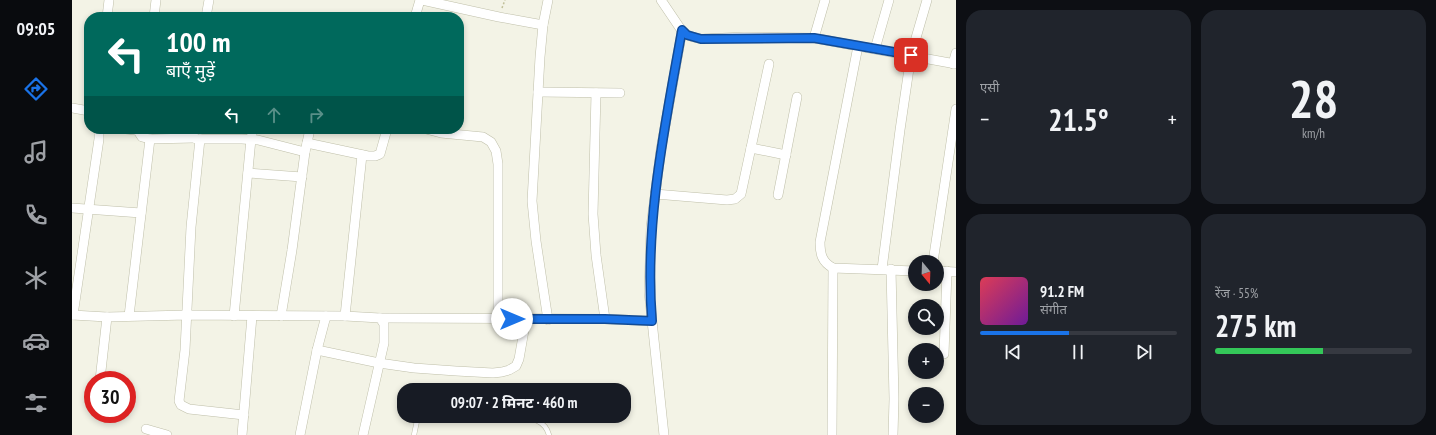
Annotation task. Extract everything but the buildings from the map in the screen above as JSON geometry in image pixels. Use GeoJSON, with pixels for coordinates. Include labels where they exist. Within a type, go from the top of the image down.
{"type":"FeatureCollection","features":[{"type":"Feature","properties":{"kind":"street"},"geometry":{"type":"LineString","coordinates":[[108,12],[109,0]]}},
{"type":"Feature","properties":{"kind":"street"},"geometry":{"type":"LineString","coordinates":[[155,12],[156,0]]}},
{"type":"Feature","properties":{"kind":"street"},"geometry":{"type":"LineString","coordinates":[[207,12],[209,0]]}},
{"type":"Feature","properties":{"kind":"street"},"geometry":{"type":"LineString","coordinates":[[417,12],[421,0],[543,25]]}},
{"type":"Feature","properties":{"kind":"street"},"geometry":{"type":"LineString","coordinates":[[548,0],[543,25],[532,201],[536,241],[548,320]]}},
{"type":"Feature","properties":{"kind":"street"},"geometry":{"type":"LineString","coordinates":[[661,0],[687,35],[701,39],[814,38],[955,64],[956,53]]}},
{"type":"Feature","properties":{"kind":"street"},"geometry":{"type":"LineString","coordinates":[[814,38],[825,0]]}},
{"type":"Feature","properties":{"kind":"street"},"geometry":{"type":"LineString","coordinates":[[875,49],[889,0]]}},
{"type":"Feature","properties":{"kind":"street"},"geometry":{"type":"LineString","coordinates":[[893,435],[894,399],[887,269],[902,116],[911,55],[927,0]]}},
{"type":"Feature","properties":{"kind":"street"},"geometry":{"type":"LineString","coordinates":[[664,435],[652,321],[649,267],[651,228],[661,149],[682,30]]}},
{"type":"Feature","properties":{"kind":"street"},"geometry":{"type":"LineString","coordinates":[[858,46],[820,242],[820,254],[826,264],[833,268],[908,270]]}},
{"type":"Feature","properties":{"kind":"street"},"geometry":{"type":"LineString","coordinates":[[655,194],[727,200],[735,199],[741,194],[768,64]]}},
{"type":"Feature","properties":{"kind":"street"},"geometry":{"type":"LineString","coordinates":[[538,92],[620,93]]}},
{"type":"Feature","properties":{"kind":"street"},"geometry":{"type":"LineString","coordinates":[[596,92],[593,214],[596,255],[605,319]]}},
{"type":"Feature","properties":{"kind":"street"},"geometry":{"type":"LineString","coordinates":[[778,195],[797,97]]}},
{"type":"Feature","properties":{"kind":"street"},"geometry":{"type":"LineString","coordinates":[[72,108],[84,110]]}},
{"type":"Feature","properties":{"kind":"street"},"geometry":{"type":"LineString","coordinates":[[934,255],[956,109]]}},
{"type":"Feature","properties":{"kind":"street"},"geometry":{"type":"LineString","coordinates":[[99,134],[73,315],[106,317],[187,315],[344,316],[380,318],[548,320],[605,319],[652,321]]}},
{"type":"Feature","properties":{"kind":"street"},"geometry":{"type":"LineString","coordinates":[[140,134],[142,137],[150,139],[196,135],[251,139],[305,152]]}},
{"type":"Feature","properties":{"kind":"street"},"geometry":{"type":"LineString","coordinates":[[234,316],[252,134]]}},
{"type":"Feature","properties":{"kind":"street"},"geometry":{"type":"LineString","coordinates":[[281,316],[309,134]]}},
{"type":"Feature","properties":{"kind":"street"},"geometry":{"type":"LineString","coordinates":[[307,143],[362,155],[375,156],[380,154],[385,134]]}},
{"type":"Feature","properties":{"kind":"street"},"geometry":{"type":"LineString","coordinates":[[452,134],[483,137],[491,142],[496,151],[498,164],[498,319]]}},
{"type":"Feature","properties":{"kind":"street"},"geometry":{"type":"LineString","coordinates":[[196,135],[185,350],[179,401],[181,405],[189,409],[244,415]]}},
{"type":"Feature","properties":{"kind":"street"},"geometry":{"type":"LineString","coordinates":[[129,316],[150,139]]}},
{"type":"Feature","properties":{"kind":"street"},"geometry":{"type":"LineString","coordinates":[[751,148],[786,155]]}},
{"type":"Feature","properties":{"kind":"street"},"geometry":{"type":"LineString","coordinates":[[344,316],[362,155]]}},
{"type":"Feature","properties":{"kind":"street"},"geometry":{"type":"LineString","coordinates":[[248,173],[302,177]]}},
{"type":"Feature","properties":{"kind":"street"},"geometry":{"type":"LineString","coordinates":[[72,208],[141,213]]}},
{"type":"Feature","properties":{"kind":"street"},"geometry":{"type":"LineString","coordinates":[[832,435],[833,268]]}},
{"type":"Feature","properties":{"kind":"street"},"geometry":{"type":"LineString","coordinates":[[944,354],[952,272]]}},
{"type":"Feature","properties":{"kind":"street"},"geometry":{"type":"LineString","coordinates":[[242,435],[252,316]]}},
{"type":"Feature","properties":{"kind":"street"},"geometry":{"type":"LineString","coordinates":[[300,435],[317,350],[326,316]]}},
{"type":"Feature","properties":{"kind":"street"},"geometry":{"type":"LineString","coordinates":[[101,371],[106,317]]}},
{"type":"Feature","properties":{"kind":"street"},"geometry":{"type":"LineString","coordinates":[[363,435],[384,343],[384,324],[380,318]]}},
{"type":"Feature","properties":{"kind":"street"},"geometry":{"type":"LineString","coordinates":[[317,350],[379,363],[456,371],[502,372],[516,366],[520,359],[526,319]]}},
{"type":"Feature","properties":{"kind":"street"},"geometry":{"type":"LineString","coordinates":[[146,429],[167,435]]}},
{"type":"Feature","properties":{"kind":"lane"},"geometry":{"type":"LineString","coordinates":[[414,435],[417,423]]}},
{"type":"Feature","properties":{"kind":"lane"},"geometry":{"type":"LineString","coordinates":[[543,423],[550,435]]}},
{"type":"Feature","properties":{"kind":"route"},"geometry":{"type":"LineString","coordinates":[[512,319],[605,319],[652,321],[649,292],[651,228],[661,149],[682,30],[687,35],[701,39],[814,38],[911,55]]}}]}
